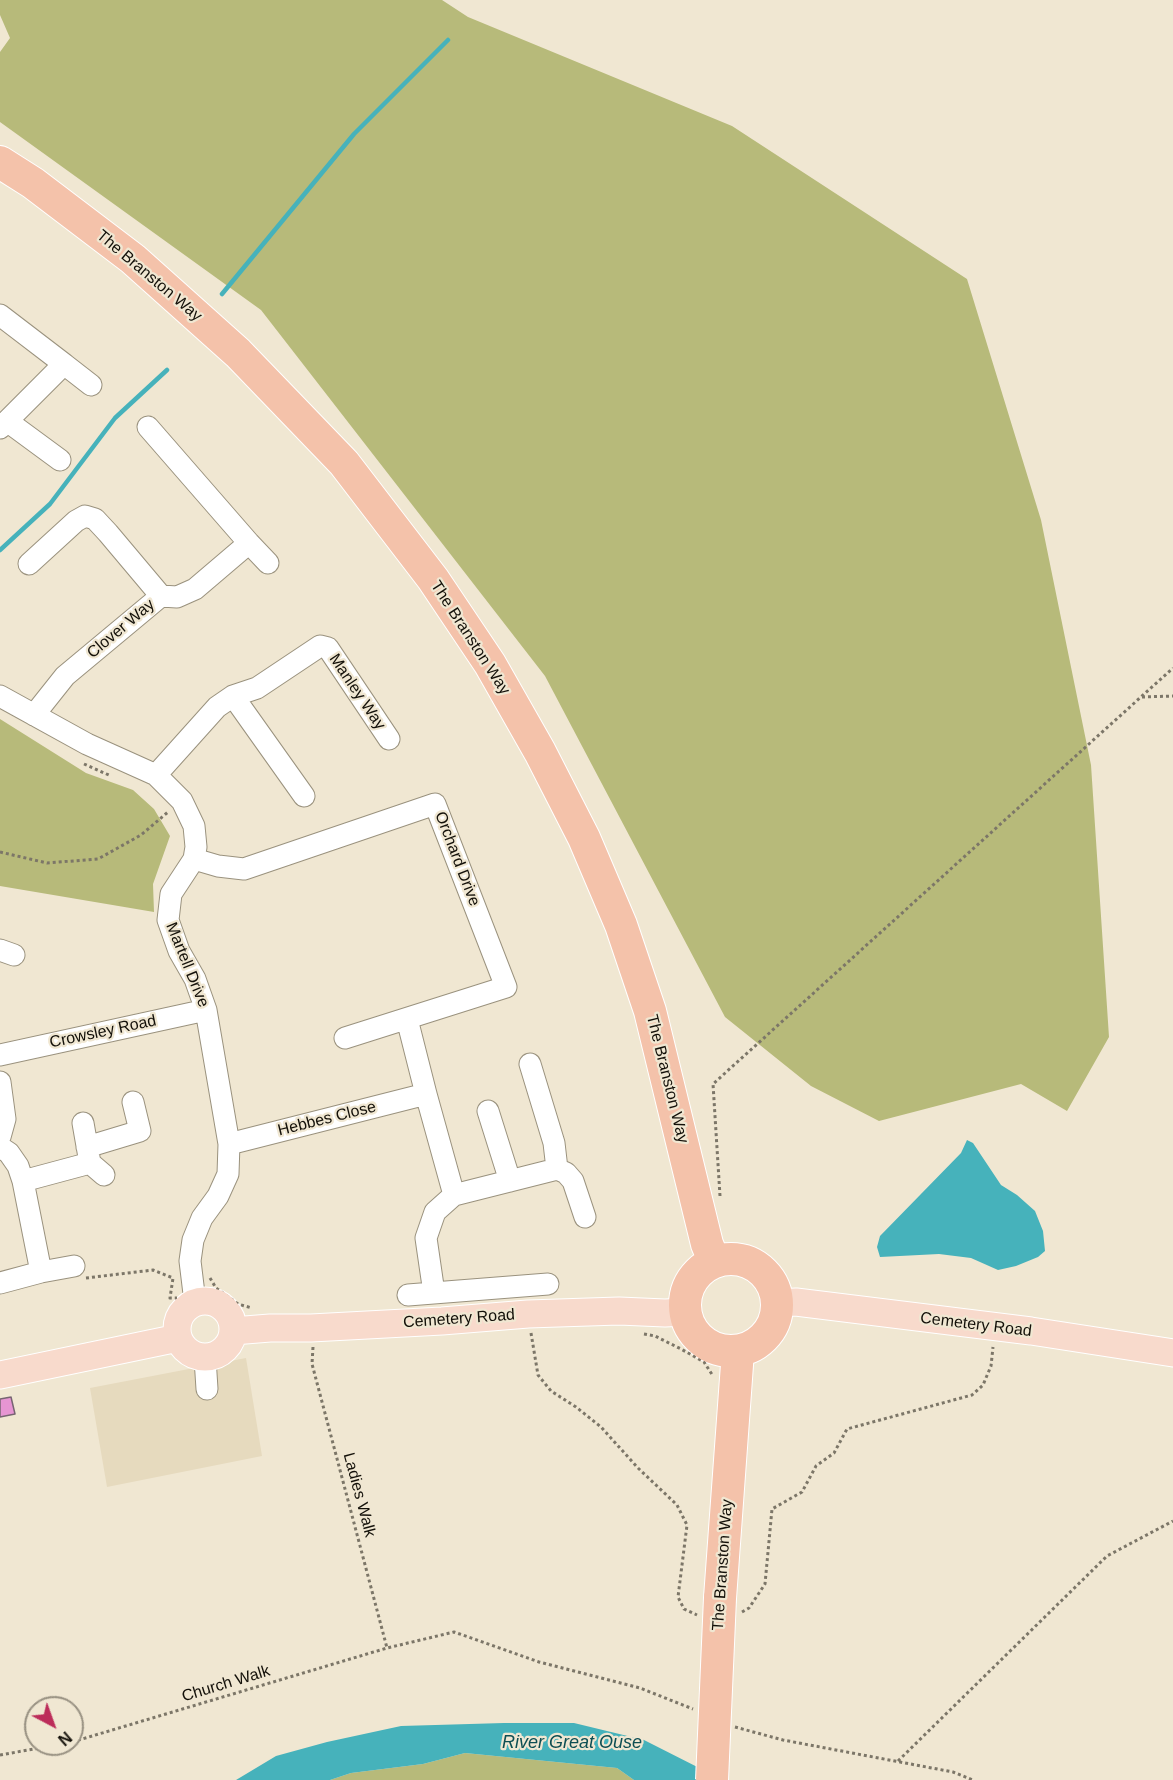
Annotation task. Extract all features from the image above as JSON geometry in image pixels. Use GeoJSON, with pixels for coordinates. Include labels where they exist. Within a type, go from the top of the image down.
{"type":"FeatureCollection","features":[{"type":"Feature","properties":{"kind":"highway","name":"The Branston Way"},"geometry":{"type":"LineString","coordinates":[[0,162],[33,183],[133,259],[238,353],[344,463],[433,579],[490,664],[540,752],[584,838],[621,925],[650,1011],[707,1244],[714,1261]]}},
{"type":"Feature","properties":{"kind":"highway"},"geometry":{"type":"LineString","coordinates":[[728,1258],[743,1260],[757,1266],[768,1276],[775,1289],[778,1304],[776,1317],[771,1329],[762,1340],[751,1347],[738,1351],[723,1351],[704,1342],[689,1326],[685,1312],[685,1296],[690,1282],[700,1270],[714,1261],[728,1258]]}},
{"type":"Feature","properties":{"kind":"highway","name":"The Branston Way"},"geometry":{"type":"LineString","coordinates":[[711,1780],[720,1598],[738,1351]]}},
{"type":"Feature","properties":{"kind":"main road"},"geometry":{"type":"LineString","coordinates":[[194,1299],[209,1301],[225,1308],[232,1320],[233,1331],[229,1343],[215,1355],[205,1358],[187,1351],[178,1338],[177,1325],[182,1312],[194,1299]]}},
{"type":"Feature","properties":{"kind":"main road","name":"Cemetery Road"},"geometry":{"type":"LineString","coordinates":[[778,1304],[796,1302],[1031,1331],[1173,1353]]}},
{"type":"Feature","properties":{"kind":"main road","name":"Cemetery Road"},"geometry":{"type":"LineString","coordinates":[[233,1331],[442,1321],[528,1314],[619,1311],[685,1312]]}},
{"type":"Feature","properties":{"kind":"main road"},"geometry":{"type":"LineString","coordinates":[[0,1375],[178,1338]]}},
{"type":"Feature","properties":{"kind":"street"},"geometry":{"type":"LineString","coordinates":[[0,315],[91,385]]}},
{"type":"Feature","properties":{"kind":"street"},"geometry":{"type":"LineString","coordinates":[[60,460],[4,424],[64,364]]}},
{"type":"Feature","properties":{"kind":"street"},"geometry":{"type":"LineString","coordinates":[[148,427],[268,563]]}},
{"type":"Feature","properties":{"kind":"street"},"geometry":{"type":"LineString","coordinates":[[30,564],[76,521],[85,516],[95,519],[161,596]]}},
{"type":"Feature","properties":{"kind":"street","name":"Clover Way"},"geometry":{"type":"LineString","coordinates":[[34,715],[65,676],[161,596],[177,597],[195,589],[249,543]]}},
{"type":"Feature","properties":{"kind":"street","name":"Manley Way"},"geometry":{"type":"LineString","coordinates":[[156,775],[217,707],[233,696],[257,688],[321,646],[328,648],[389,739]]}},
{"type":"Feature","properties":{"kind":"street"},"geometry":{"type":"LineString","coordinates":[[0,696],[87,744],[156,775],[182,801],[194,826],[196,848],[194,859]]}},
{"type":"Feature","properties":{"kind":"street"},"geometry":{"type":"LineString","coordinates":[[233,696],[304,796]]}},
{"type":"Feature","properties":{"kind":"street","name":"Orchard Drive"},"geometry":{"type":"LineString","coordinates":[[194,859],[218,866],[244,869],[435,804],[506,987],[345,1038]]}},
{"type":"Feature","properties":{"kind":"street","name":"Martell Drive"},"geometry":{"type":"LineString","coordinates":[[194,859],[171,894],[168,920],[180,951],[195,979],[206,1010],[229,1144],[228,1174],[218,1196],[202,1218],[193,1240],[190,1261],[194,1299]]}},
{"type":"Feature","properties":{"kind":"street","name":"Crowsley Road"},"geometry":{"type":"LineString","coordinates":[[0,1055],[206,1010]]}},
{"type":"Feature","properties":{"kind":"street"},"geometry":{"type":"LineString","coordinates":[[407,1019],[454,1195]]}},
{"type":"Feature","properties":{"kind":"street"},"geometry":{"type":"LineString","coordinates":[[530,1064],[554,1143],[557,1169]]}},
{"type":"Feature","properties":{"kind":"street"},"geometry":{"type":"LineString","coordinates":[[0,1082],[5,1119],[0,1137]]}},
{"type":"Feature","properties":{"kind":"street","name":"Hebbes Close"},"geometry":{"type":"LineString","coordinates":[[229,1144],[426,1094]]}},
{"type":"Feature","properties":{"kind":"street"},"geometry":{"type":"LineString","coordinates":[[23,1180],[94,1162],[140,1131],[133,1102]]}},
{"type":"Feature","properties":{"kind":"street"},"geometry":{"type":"LineString","coordinates":[[488,1111],[510,1181]]}},
{"type":"Feature","properties":{"kind":"street"},"geometry":{"type":"LineString","coordinates":[[82,1123],[94,1162]]}},
{"type":"Feature","properties":{"kind":"street"},"geometry":{"type":"LineString","coordinates":[[0,1147],[9,1153],[18,1166],[23,1180],[40,1272]]}},
{"type":"Feature","properties":{"kind":"street"},"geometry":{"type":"LineString","coordinates":[[434,1293],[426,1238],[435,1212],[454,1195],[557,1169],[566,1173],[573,1181],[585,1217]]}},
{"type":"Feature","properties":{"kind":"street"},"geometry":{"type":"LineString","coordinates":[[0,1283],[74,1266]]}},
{"type":"Feature","properties":{"kind":"street"},"geometry":{"type":"LineString","coordinates":[[408,1295],[548,1284]]}},
{"type":"Feature","properties":{"kind":"street"},"geometry":{"type":"LineString","coordinates":[[205,1358],[207,1389]]}},
{"type":"Feature","properties":{"kind":"path"},"geometry":{"type":"LineString","coordinates":[[720,1196],[713,1084],[1173,668]]}},
{"type":"Feature","properties":{"kind":"path"},"geometry":{"type":"LineString","coordinates":[[1140,697],[1173,696]]}},
{"type":"Feature","properties":{"kind":"path"},"geometry":{"type":"LineString","coordinates":[[0,852],[47,863],[98,859],[141,835],[168,812],[172,821]]}},
{"type":"Feature","properties":{"kind":"path"},"geometry":{"type":"LineString","coordinates":[[74,1266],[87,1279],[153,1270],[173,1278],[170,1298],[194,1299]]}},
{"type":"Feature","properties":{"kind":"path"},"geometry":{"type":"LineString","coordinates":[[209,1276],[216,1288],[238,1304],[260,1311]]}},
{"type":"Feature","properties":{"kind":"path"},"geometry":{"type":"LineString","coordinates":[[637,1332],[655,1336],[704,1362],[715,1379]]}},
{"type":"Feature","properties":{"kind":"path","name":"Ladies Walk"},"geometry":{"type":"LineString","coordinates":[[313,1347],[312,1364],[387,1648]]}},
{"type":"Feature","properties":{"kind":"path"},"geometry":{"type":"LineString","coordinates":[[898,1761],[1107,1556],[1173,1521]]}},
{"type":"Feature","properties":{"kind":"path","name":"Church Walk"},"geometry":{"type":"LineString","coordinates":[[84,1738],[387,1648],[454,1632],[539,1662],[640,1688],[695,1710]]}},
{"type":"Feature","properties":{"kind":"path"},"geometry":{"type":"LineString","coordinates":[[733,1726],[743,1731],[783,1740],[953,1772],[973,1780]]}},
{"type":"Feature","properties":{"kind":"path"},"geometry":{"type":"LineString","coordinates":[[0,1755],[24,1751]]}},
{"type":"Feature","properties":{"kind":"shaded area"},"geometry":{"type":"Polygon","coordinates":[[[246,1358],[262,1456],[107,1487],[90,1388],[246,1358]]]}},
{"type":"Feature","properties":{"kind":"green space"},"geometry":{"type":"Polygon","coordinates":[[[0,0],[442,0],[468,17],[732,126],[967,279],[1041,520],[1091,765],[1109,1037],[1067,1111],[1021,1084],[879,1121],[811,1086],[725,1017],[545,676],[261,310],[0,122],[0,52],[10,38],[0,15],[0,0]]]}},
{"type":"Feature","properties":{"kind":"green space"},"geometry":{"type":"Polygon","coordinates":[[[0,719],[86,773],[133,790],[154,809],[170,836],[153,884],[154,912],[0,886],[0,719]]]}},
{"type":"Feature","properties":{"kind":"green space"},"geometry":{"type":"Polygon","coordinates":[[[465,1753],[617,1768],[634,1780],[330,1780],[351,1773],[423,1764],[465,1753]]]}},
{"type":"Feature","properties":{"kind":"water"},"geometry":{"type":"Polygon","coordinates":[[[967,1140],[973,1143],[1001,1185],[1035,1211],[1043,1231],[1045,1251],[1038,1257],[1016,1266],[998,1270],[971,1258],[939,1254],[880,1257],[877,1247],[880,1236],[961,1153],[967,1140]]]}},
{"type":"Feature","properties":{"kind":"water","name":"River Great Ouse"},"geometry":{"type":"Polygon","coordinates":[[[574,1723],[644,1740],[723,1780],[634,1780],[617,1768],[465,1753],[423,1764],[351,1773],[330,1780],[236,1780],[276,1756],[401,1726],[574,1723]]]}},
{"type":"Feature","properties":{"kind":"building"},"geometry":{"type":"Polygon","coordinates":[[[11,1397],[15,1414],[0,1417],[0,1399],[11,1397]]]}},
{"type":"Feature","properties":{"kind":"waterway"},"geometry":{"type":"LineString","coordinates":[[222,294],[354,134],[448,40]]}},
{"type":"Feature","properties":{"kind":"waterway"},"geometry":{"type":"LineString","coordinates":[[0,550],[50,504],[115,418],[167,370]]}}]}
